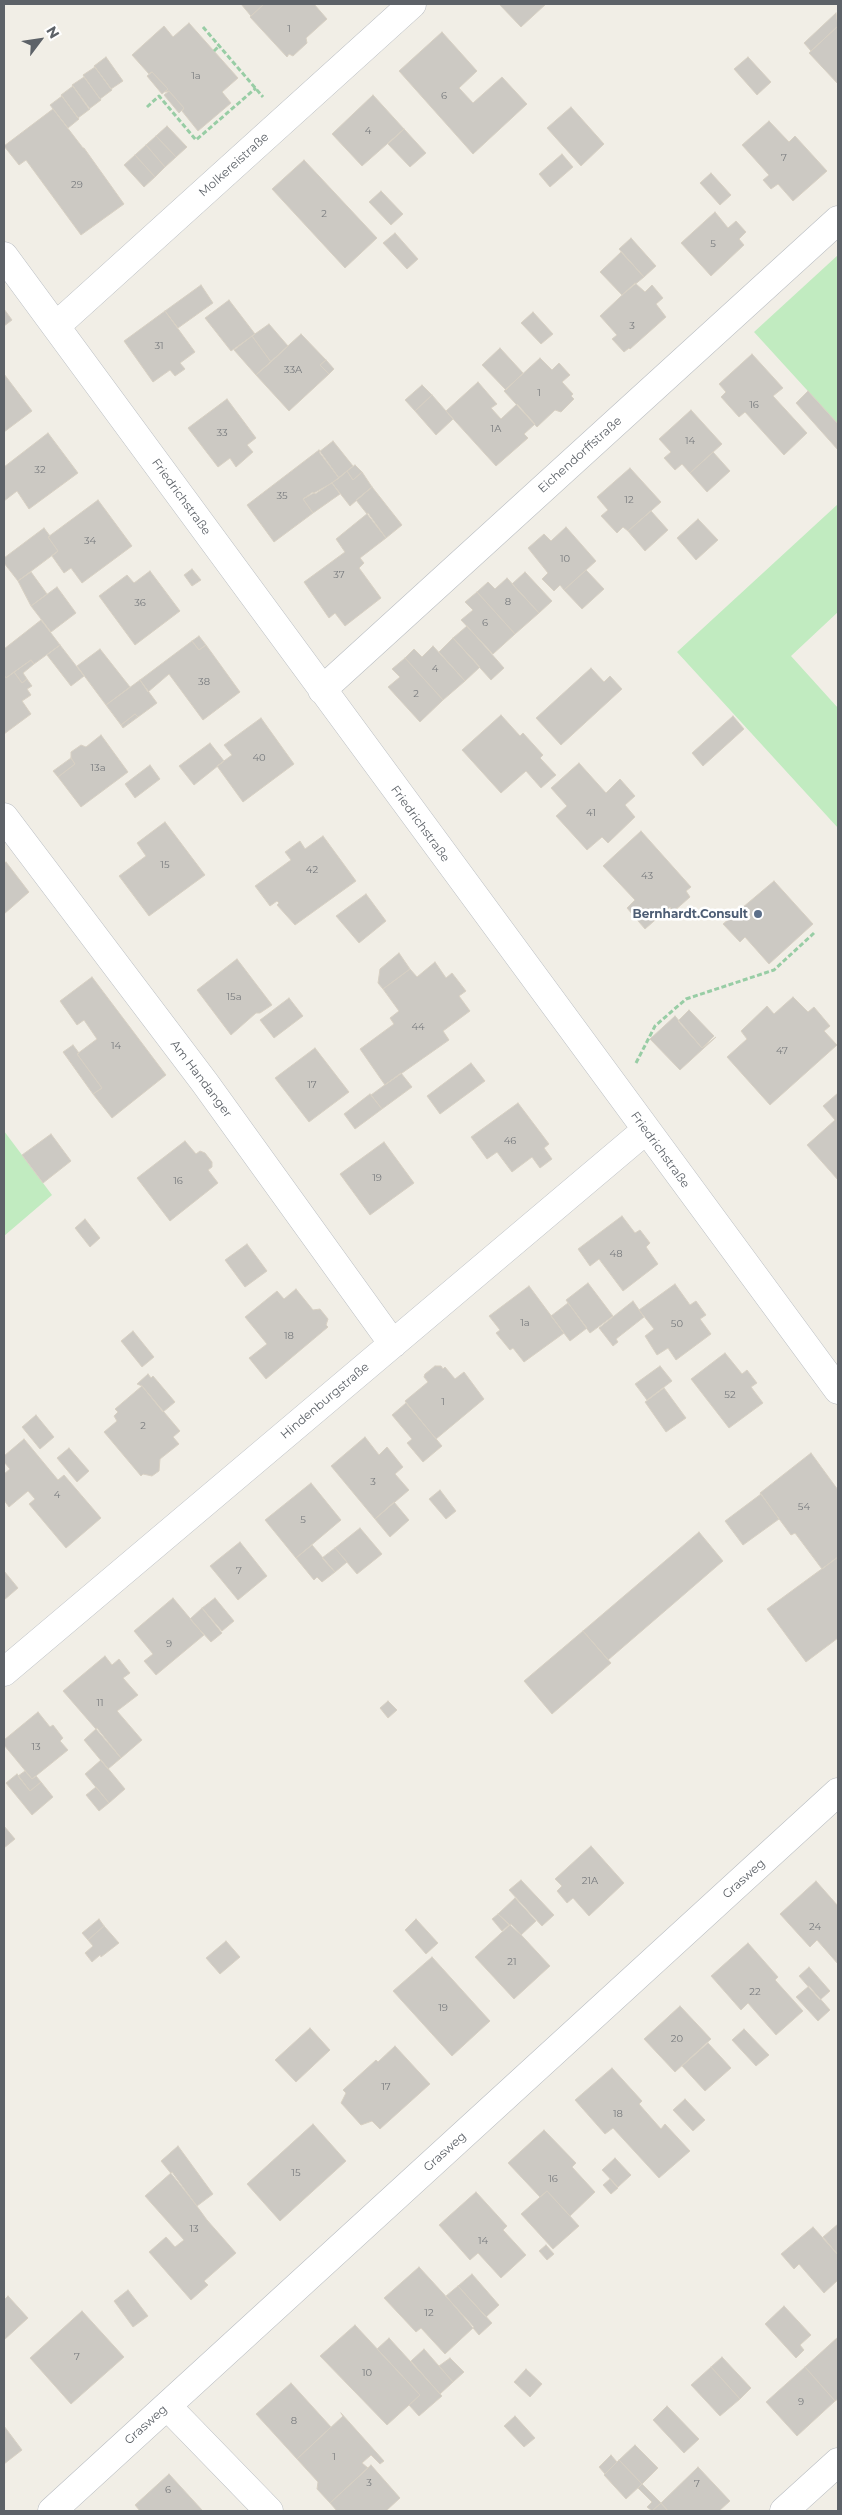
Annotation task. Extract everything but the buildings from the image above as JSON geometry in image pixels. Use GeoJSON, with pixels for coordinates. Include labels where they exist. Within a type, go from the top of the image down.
{"type":"FeatureCollection","features":[{"type":"Feature","properties":{"kind":"street","name":"Molkereistraße"},"geometry":{"type":"LineString","coordinates":[[56,326],[412,4]]}},
{"type":"Feature","properties":{"kind":"street","name":"Eichendorffstraße"},"geometry":{"type":"LineString","coordinates":[[322,690],[838,220]]}},
{"type":"Feature","properties":{"kind":"street","name":"Friedrichstraße"},"geometry":{"type":"LineString","coordinates":[[4,256],[838,1390]]}},
{"type":"Feature","properties":{"kind":"street","name":"Am Handanger"},"geometry":{"type":"LineString","coordinates":[[4,817],[205,1084],[393,1344]]}},
{"type":"Feature","properties":{"kind":"street","name":"Hindenburgstraße"},"geometry":{"type":"LineString","coordinates":[[4,1672],[646,1130]]}},
{"type":"Feature","properties":{"kind":"street","name":"Grasweg"},"geometry":{"type":"LineString","coordinates":[[52,2511],[838,1792]]}},
{"type":"Feature","properties":{"kind":"street"},"geometry":{"type":"LineString","coordinates":[[167,2406],[270,2511]]}},
{"type":"Feature","properties":{"kind":"street"},"geometry":{"type":"LineString","coordinates":[[784,2511],[838,2462]]}},
{"type":"Feature","properties":{"kind":"path"},"geometry":{"type":"LineString","coordinates":[[203,27],[268,104]]}},
{"type":"Feature","properties":{"kind":"path"},"geometry":{"type":"LineString","coordinates":[[214,51],[219,46]]}},
{"type":"Feature","properties":{"kind":"path"},"geometry":{"type":"LineString","coordinates":[[147,107],[159,96],[196,140],[256,88]]}},
{"type":"Feature","properties":{"kind":"path"},"geometry":{"type":"LineString","coordinates":[[634,1067],[655,1026],[686,999],[774,970],[814,933]]}},
{"type":"Feature","properties":{"kind":"green space"},"geometry":{"type":"Polygon","coordinates":[[[838,255],[838,424],[754,332],[838,255]]]}},
{"type":"Feature","properties":{"kind":"green space"},"geometry":{"type":"Polygon","coordinates":[[[838,504],[838,612],[791,656],[838,708],[838,828],[677,652],[838,504]]]}},
{"type":"Feature","properties":{"kind":"green space"},"geometry":{"type":"Polygon","coordinates":[[[4,1131],[52,1195],[4,1236],[4,1131]]]}},
{"type":"Feature","properties":{"kind":"place","name":"Bernhardt.Consult"},"geometry":{"type":"Point","coordinates":[758,914]}}]}
